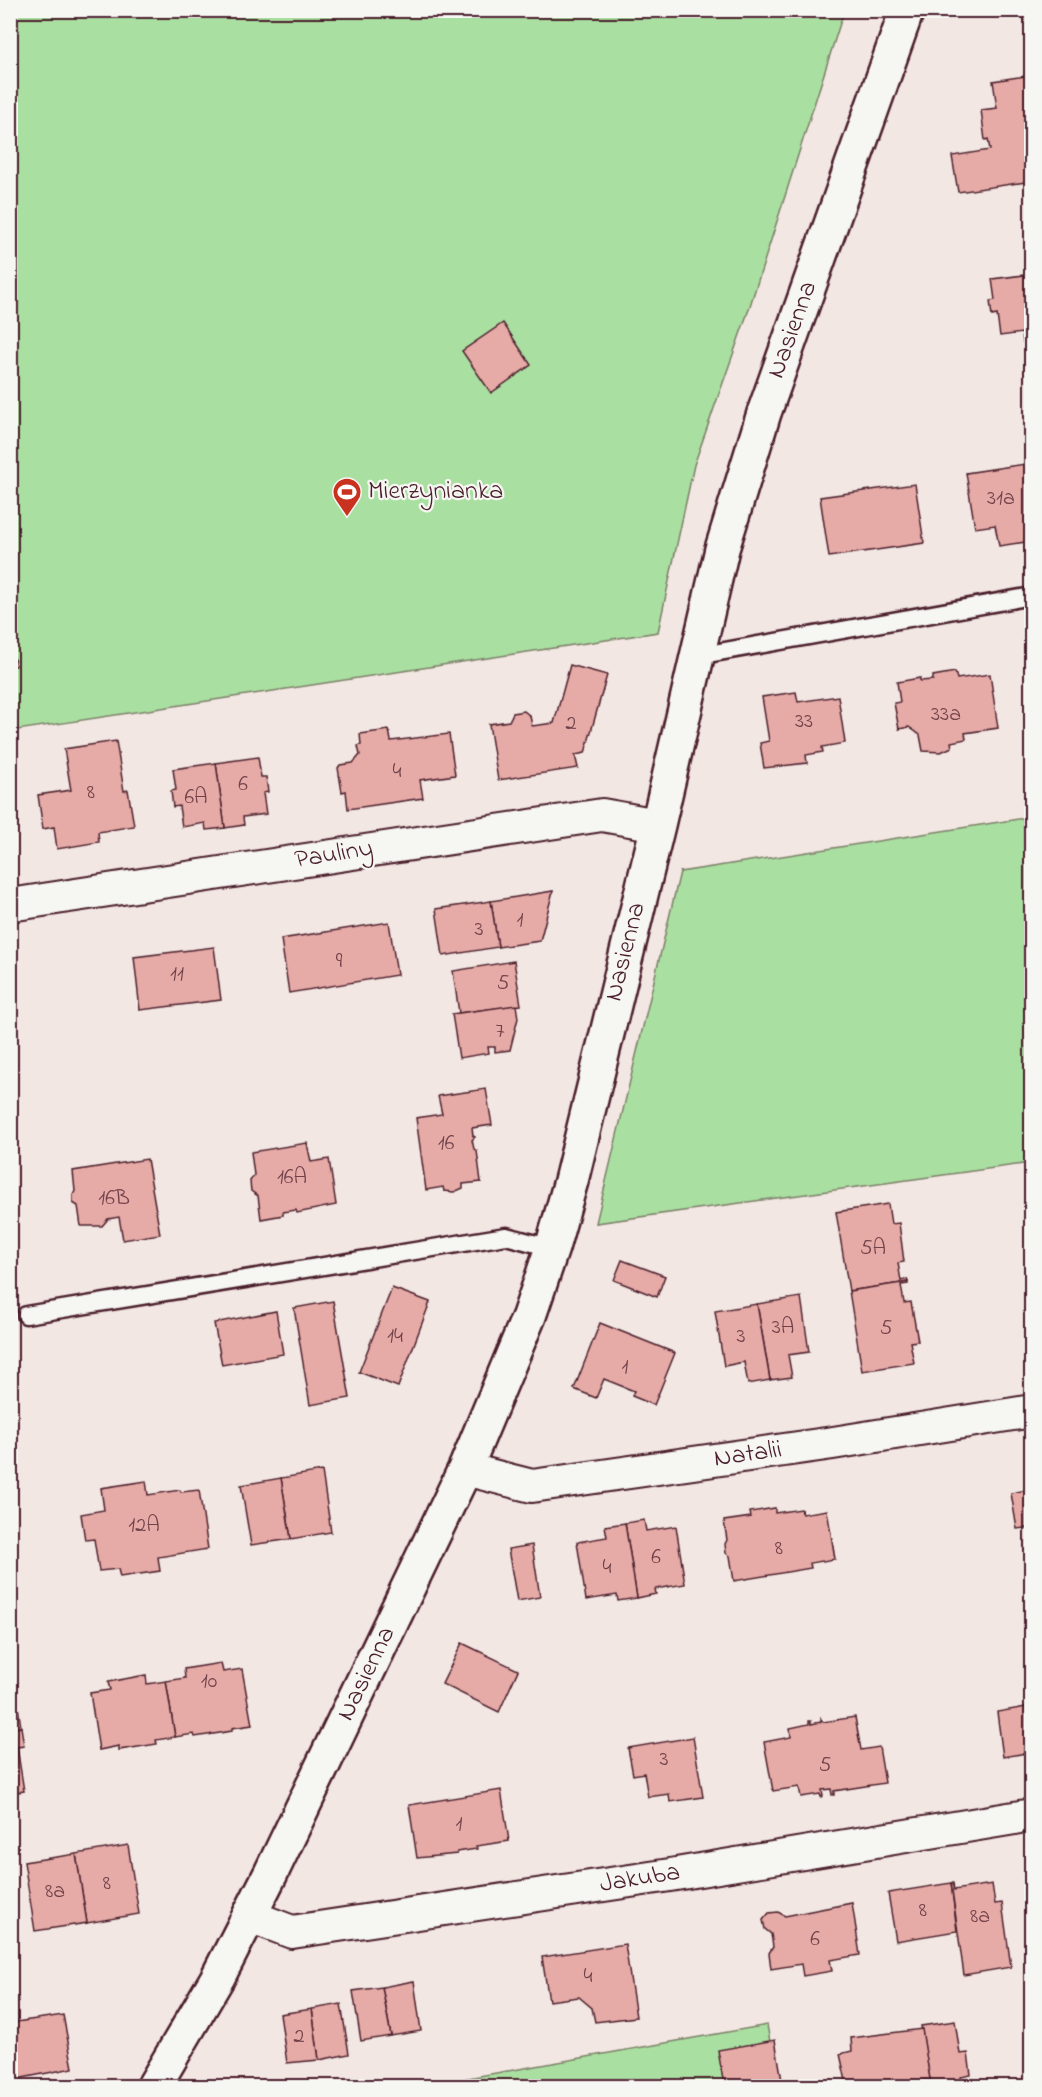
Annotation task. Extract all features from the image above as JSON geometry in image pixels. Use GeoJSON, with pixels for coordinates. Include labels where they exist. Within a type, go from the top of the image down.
{"type":"FeatureCollection","features":[{"type":"Feature","properties":{"kind":"street","name":"Nasienna"},"geometry":{"type":"LineString","coordinates":[[154,2086],[196,2016],[250,1916],[465,1469],[518,1343],[552,1248],[571,1181],[658,825],[722,549],[755,438],[907,10]]}},
{"type":"Feature","properties":{"kind":"street","name":"Pauliny"},"geometry":{"type":"LineString","coordinates":[[10,904],[602,815],[658,825]]}},
{"type":"Feature","properties":{"kind":"street","name":"Natalii"},"geometry":{"type":"LineString","coordinates":[[465,1469],[532,1486],[833,1443],[1032,1411]]}},
{"type":"Feature","properties":{"kind":"street","name":"Jakuba"},"geometry":{"type":"LineString","coordinates":[[250,1916],[292,1932],[670,1875],[1032,1815]]}},
{"type":"Feature","properties":{"kind":"lane"},"geometry":{"type":"LineString","coordinates":[[697,656],[1032,596]]}},
{"type":"Feature","properties":{"kind":"lane"},"geometry":{"type":"LineString","coordinates":[[26,1315],[506,1236],[552,1248]]}},
{"type":"Feature","properties":{"kind":"green space"},"geometry":{"type":"Polygon","coordinates":[[[11,11],[844,11],[749,309],[694,465],[658,632],[11,731],[11,11]]]}},
{"type":"Feature","properties":{"kind":"green space"},"geometry":{"type":"Polygon","coordinates":[[[1031,817],[1031,1163],[596,1223],[680,872],[1031,817]]]}},
{"type":"Feature","properties":{"kind":"green space"},"geometry":{"type":"Polygon","coordinates":[[[767,2025],[778,2086],[417,2086],[440,2083],[767,2025]]]}},
{"type":"Feature","properties":{"kind":"building"},"geometry":{"type":"Polygon","coordinates":[[[1032,75],[1032,181],[958,192],[952,156],[990,150],[988,139],[985,140],[981,110],[997,108],[993,81],[1032,75]]]}},
{"type":"Feature","properties":{"kind":"building"},"geometry":{"type":"Polygon","coordinates":[[[1032,274],[1032,340],[1023,342],[1022,333],[1000,336],[997,315],[992,316],[990,301],[995,300],[992,279],[1032,274]]]}},
{"type":"Feature","properties":{"kind":"building"},"geometry":{"type":"Polygon","coordinates":[[[503,323],[531,365],[491,393],[462,351],[503,323]]]}},
{"type":"Feature","properties":{"kind":"building"},"geometry":{"type":"Polygon","coordinates":[[[1032,463],[1032,541],[999,546],[995,525],[975,528],[966,473],[1032,463]]]}},
{"type":"Feature","properties":{"kind":"building"},"geometry":{"type":"Polygon","coordinates":[[[915,484],[924,543],[829,557],[820,497],[915,484]]]}},
{"type":"Feature","properties":{"kind":"building"},"geometry":{"type":"Polygon","coordinates":[[[10,643],[16,666],[10,667],[10,643]]]}},
{"type":"Feature","properties":{"kind":"building"},"geometry":{"type":"Polygon","coordinates":[[[570,665],[607,675],[585,753],[575,755],[578,768],[498,780],[489,724],[509,721],[513,713],[524,711],[530,716],[532,726],[554,723],[570,665]]]}},
{"type":"Feature","properties":{"kind":"building"},"geometry":{"type":"Polygon","coordinates":[[[955,672],[957,679],[990,674],[998,728],[965,733],[966,739],[951,742],[952,747],[941,752],[923,751],[920,735],[909,727],[899,729],[894,703],[900,702],[897,682],[920,678],[920,681],[933,680],[933,676],[955,672]]]}},
{"type":"Feature","properties":{"kind":"building"},"geometry":{"type":"Polygon","coordinates":[[[796,692],[798,702],[838,696],[845,743],[822,747],[823,752],[806,755],[807,763],[764,768],[760,743],[769,741],[762,697],[796,692]]]}},
{"type":"Feature","properties":{"kind":"building"},"geometry":{"type":"Polygon","coordinates":[[[389,730],[391,741],[449,734],[455,775],[420,780],[423,798],[348,809],[346,791],[342,792],[338,768],[340,765],[353,763],[360,755],[358,746],[361,745],[360,734],[389,730]]]}},
{"type":"Feature","properties":{"kind":"building"},"geometry":{"type":"Polygon","coordinates":[[[116,741],[124,791],[128,790],[134,826],[98,832],[99,842],[57,849],[54,827],[43,829],[38,795],[71,790],[64,749],[116,741]]]}},
{"type":"Feature","properties":{"kind":"building"},"geometry":{"type":"Polygon","coordinates":[[[258,757],[261,777],[266,777],[268,792],[263,793],[266,814],[243,817],[244,825],[225,828],[216,763],[258,757]]]}},
{"type":"Feature","properties":{"kind":"building"},"geometry":{"type":"Polygon","coordinates":[[[216,763],[225,828],[206,830],[205,823],[182,827],[179,806],[173,807],[171,791],[176,790],[173,769],[216,763]]]}},
{"type":"Feature","properties":{"kind":"building"},"geometry":{"type":"Polygon","coordinates":[[[553,891],[540,941],[498,947],[491,901],[553,891]]]}},
{"type":"Feature","properties":{"kind":"building"},"geometry":{"type":"Polygon","coordinates":[[[491,901],[498,947],[443,956],[436,909],[491,901]]]}},
{"type":"Feature","properties":{"kind":"building"},"geometry":{"type":"Polygon","coordinates":[[[389,922],[397,975],[289,993],[281,939],[389,922]]]}},
{"type":"Feature","properties":{"kind":"building"},"geometry":{"type":"Polygon","coordinates":[[[214,947],[221,1000],[140,1010],[134,957],[214,947]]]}},
{"type":"Feature","properties":{"kind":"building"},"geometry":{"type":"Polygon","coordinates":[[[514,961],[521,1005],[459,1013],[453,971],[514,961]]]}},
{"type":"Feature","properties":{"kind":"building"},"geometry":{"type":"Polygon","coordinates":[[[516,1005],[518,1018],[510,1050],[495,1052],[495,1047],[488,1047],[489,1053],[459,1058],[452,1014],[516,1005]]]}},
{"type":"Feature","properties":{"kind":"building"},"geometry":{"type":"Polygon","coordinates":[[[486,1089],[492,1125],[472,1128],[475,1137],[472,1140],[474,1149],[477,1151],[481,1182],[463,1184],[463,1188],[454,1192],[444,1191],[443,1187],[426,1190],[416,1118],[442,1114],[438,1096],[486,1089]]]}},
{"type":"Feature","properties":{"kind":"building"},"geometry":{"type":"Polygon","coordinates":[[[307,1143],[311,1162],[329,1159],[336,1205],[297,1213],[296,1210],[283,1212],[283,1215],[261,1219],[258,1196],[251,1191],[250,1181],[254,1175],[251,1152],[307,1143]]]}},
{"type":"Feature","properties":{"kind":"building"},"geometry":{"type":"Polygon","coordinates":[[[147,1159],[160,1234],[123,1240],[119,1217],[108,1219],[102,1226],[81,1226],[78,1206],[73,1203],[75,1191],[73,1171],[147,1159]]]}},
{"type":"Feature","properties":{"kind":"building"},"geometry":{"type":"Polygon","coordinates":[[[888,1204],[891,1224],[899,1223],[904,1262],[898,1263],[901,1281],[907,1279],[908,1282],[849,1291],[836,1212],[888,1204]]]}},
{"type":"Feature","properties":{"kind":"building"},"geometry":{"type":"Polygon","coordinates":[[[622,1260],[665,1276],[657,1297],[614,1280],[622,1260]]]}},
{"type":"Feature","properties":{"kind":"building"},"geometry":{"type":"Polygon","coordinates":[[[908,1282],[908,1284],[901,1285],[904,1303],[911,1302],[918,1341],[910,1342],[914,1363],[862,1371],[849,1291],[908,1282]]]}},
{"type":"Feature","properties":{"kind":"building"},"geometry":{"type":"Polygon","coordinates":[[[392,1288],[430,1302],[398,1387],[359,1372],[392,1288]]]}},
{"type":"Feature","properties":{"kind":"building"},"geometry":{"type":"Polygon","coordinates":[[[801,1297],[809,1352],[788,1355],[792,1377],[770,1380],[757,1304],[801,1297]]]}},
{"type":"Feature","properties":{"kind":"building"},"geometry":{"type":"Polygon","coordinates":[[[333,1301],[350,1398],[310,1405],[294,1308],[333,1301]]]}},
{"type":"Feature","properties":{"kind":"building"},"geometry":{"type":"Polygon","coordinates":[[[757,1304],[770,1380],[748,1384],[744,1362],[724,1366],[715,1311],[757,1304]]]}},
{"type":"Feature","properties":{"kind":"building"},"geometry":{"type":"Polygon","coordinates":[[[276,1311],[283,1354],[222,1365],[214,1323],[276,1311]]]}},
{"type":"Feature","properties":{"kind":"building"},"geometry":{"type":"Polygon","coordinates":[[[600,1323],[675,1353],[654,1405],[632,1396],[634,1391],[604,1379],[596,1398],[574,1389],[600,1323]]]}},
{"type":"Feature","properties":{"kind":"building"},"geometry":{"type":"Polygon","coordinates":[[[322,1471],[331,1532],[291,1539],[281,1478],[322,1471]]]}},
{"type":"Feature","properties":{"kind":"building"},"geometry":{"type":"Polygon","coordinates":[[[281,1478],[291,1539],[251,1545],[241,1485],[281,1478]]]}},
{"type":"Feature","properties":{"kind":"building"},"geometry":{"type":"Polygon","coordinates":[[[146,1481],[148,1495],[180,1490],[181,1492],[199,1490],[208,1549],[158,1557],[160,1571],[120,1577],[118,1569],[99,1571],[94,1539],[85,1540],[81,1514],[104,1510],[101,1488],[146,1481]]]}},
{"type":"Feature","properties":{"kind":"building"},"geometry":{"type":"Polygon","coordinates":[[[1032,1489],[1032,1527],[1017,1529],[1011,1493],[1032,1489]]]}},
{"type":"Feature","properties":{"kind":"building"},"geometry":{"type":"Polygon","coordinates":[[[775,1508],[775,1513],[801,1509],[802,1514],[827,1510],[835,1559],[810,1563],[811,1568],[734,1581],[730,1556],[726,1553],[727,1540],[724,1521],[751,1517],[750,1512],[775,1508]]]}},
{"type":"Feature","properties":{"kind":"building"},"geometry":{"type":"Polygon","coordinates":[[[644,1520],[646,1531],[676,1526],[685,1584],[655,1589],[656,1594],[637,1598],[625,1523],[644,1520]]]}},
{"type":"Feature","properties":{"kind":"building"},"geometry":{"type":"Polygon","coordinates":[[[625,1523],[637,1598],[618,1601],[617,1595],[586,1600],[577,1542],[607,1537],[605,1526],[625,1523]]]}},
{"type":"Feature","properties":{"kind":"building"},"geometry":{"type":"Polygon","coordinates":[[[532,1545],[540,1597],[517,1601],[508,1549],[532,1545]]]}},
{"type":"Feature","properties":{"kind":"building"},"geometry":{"type":"Polygon","coordinates":[[[462,1643],[518,1670],[499,1712],[442,1684],[462,1643]]]}},
{"type":"Feature","properties":{"kind":"building"},"geometry":{"type":"Polygon","coordinates":[[[221,1663],[223,1672],[242,1669],[252,1725],[195,1737],[194,1734],[175,1737],[166,1681],[185,1678],[184,1669],[221,1663]]]}},
{"type":"Feature","properties":{"kind":"building"},"geometry":{"type":"Polygon","coordinates":[[[146,1675],[147,1684],[166,1681],[175,1737],[156,1740],[157,1744],[119,1750],[119,1746],[99,1750],[90,1693],[110,1690],[108,1682],[146,1675]]]}},
{"type":"Feature","properties":{"kind":"building"},"geometry":{"type":"Polygon","coordinates":[[[1032,1706],[1032,1752],[1003,1757],[997,1712],[1032,1706]]]}},
{"type":"Feature","properties":{"kind":"building"},"geometry":{"type":"Polygon","coordinates":[[[18,1707],[21,1727],[10,1729],[10,1708],[18,1707]]]}},
{"type":"Feature","properties":{"kind":"building"},"geometry":{"type":"Polygon","coordinates":[[[855,1717],[861,1750],[879,1747],[885,1783],[834,1791],[834,1795],[831,1789],[822,1790],[823,1796],[821,1797],[820,1794],[801,1797],[799,1787],[773,1791],[764,1742],[791,1737],[790,1728],[809,1724],[809,1721],[811,1724],[821,1722],[821,1719],[823,1722],[855,1717]]]}},
{"type":"Feature","properties":{"kind":"building"},"geometry":{"type":"Polygon","coordinates":[[[21,1727],[24,1746],[17,1747],[24,1791],[10,1793],[10,1729],[21,1727]]]}},
{"type":"Feature","properties":{"kind":"building"},"geometry":{"type":"Polygon","coordinates":[[[693,1737],[703,1797],[670,1802],[669,1794],[648,1797],[644,1773],[633,1775],[628,1748],[693,1737]]]}},
{"type":"Feature","properties":{"kind":"building"},"geometry":{"type":"Polygon","coordinates":[[[501,1790],[509,1841],[476,1846],[477,1849],[457,1852],[457,1854],[417,1858],[409,1805],[501,1790]]]}},
{"type":"Feature","properties":{"kind":"building"},"geometry":{"type":"Polygon","coordinates":[[[128,1845],[139,1914],[87,1923],[76,1854],[128,1845]]]}},
{"type":"Feature","properties":{"kind":"building"},"geometry":{"type":"Polygon","coordinates":[[[76,1854],[87,1923],[35,1931],[24,1862],[76,1854]]]}},
{"type":"Feature","properties":{"kind":"building"},"geometry":{"type":"Polygon","coordinates":[[[951,1883],[957,1931],[896,1941],[888,1893],[951,1883]]]}},
{"type":"Feature","properties":{"kind":"building"},"geometry":{"type":"Polygon","coordinates":[[[951,1883],[953,1883],[954,1890],[992,1884],[995,1904],[1002,1903],[1011,1967],[964,1975],[951,1883]]]}},
{"type":"Feature","properties":{"kind":"building"},"geometry":{"type":"Polygon","coordinates":[[[852,1903],[860,1955],[830,1960],[832,1971],[803,1976],[801,1964],[771,1969],[769,1953],[773,1947],[771,1934],[765,1929],[763,1920],[769,1913],[778,1912],[785,1916],[852,1903]]]}},
{"type":"Feature","properties":{"kind":"building"},"geometry":{"type":"Polygon","coordinates":[[[625,1944],[636,2017],[595,2022],[592,2008],[579,1997],[549,2001],[542,1957],[625,1944]]]}},
{"type":"Feature","properties":{"kind":"building"},"geometry":{"type":"Polygon","coordinates":[[[414,1981],[421,2031],[391,2036],[382,1987],[414,1981]]]}},
{"type":"Feature","properties":{"kind":"building"},"geometry":{"type":"Polygon","coordinates":[[[382,1987],[391,2036],[361,2041],[353,1991],[382,1987]]]}},
{"type":"Feature","properties":{"kind":"building"},"geometry":{"type":"Polygon","coordinates":[[[341,2004],[349,2054],[319,2060],[312,2009],[341,2004]]]}},
{"type":"Feature","properties":{"kind":"building"},"geometry":{"type":"Polygon","coordinates":[[[312,2009],[319,2060],[287,2063],[280,2014],[312,2009]]]}},
{"type":"Feature","properties":{"kind":"building"},"geometry":{"type":"Polygon","coordinates":[[[63,2015],[73,2068],[12,2080],[10,2023],[63,2015]]]}},
{"type":"Feature","properties":{"kind":"building"},"geometry":{"type":"Polygon","coordinates":[[[955,2021],[960,2054],[968,2053],[971,2075],[961,2077],[963,2085],[931,2086],[921,2026],[955,2021]]]}},
{"type":"Feature","properties":{"kind":"building"},"geometry":{"type":"Polygon","coordinates":[[[922,2029],[931,2086],[927,2080],[914,2082],[915,2086],[854,2086],[853,2080],[846,2081],[840,2054],[852,2051],[851,2038],[922,2029]]]}},
{"type":"Feature","properties":{"kind":"building"},"geometry":{"type":"Polygon","coordinates":[[[775,2040],[783,2086],[724,2086],[718,2050],[775,2040]]]}},
{"type":"Feature","properties":{"kind":"place","name":"Mierzynianka"},"geometry":{"type":"Point","coordinates":[347,518]}}]}
